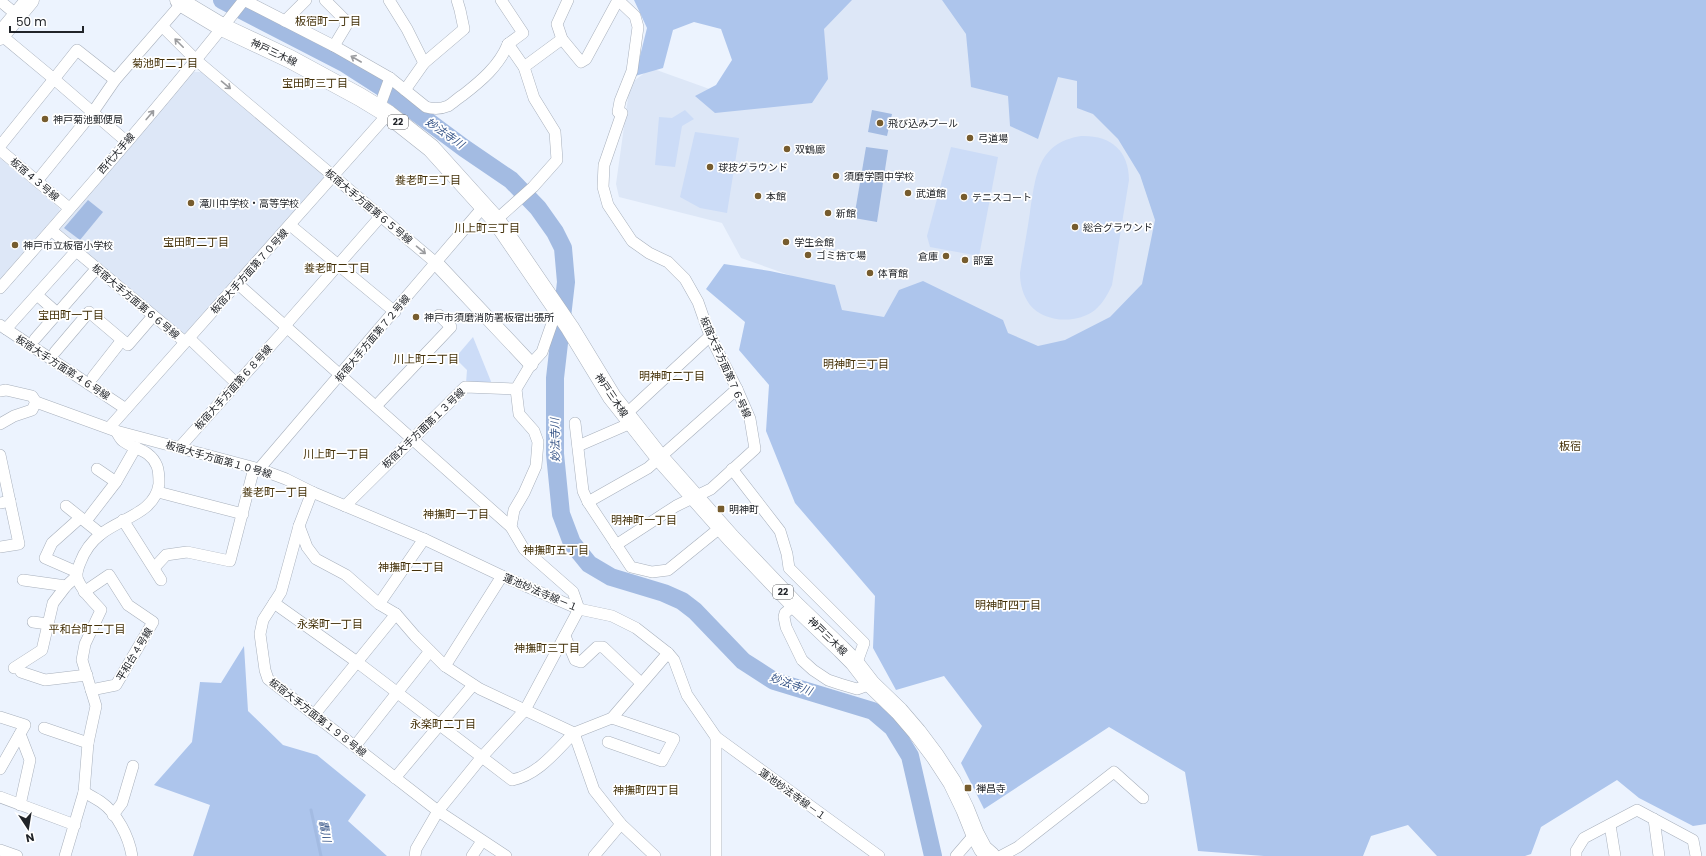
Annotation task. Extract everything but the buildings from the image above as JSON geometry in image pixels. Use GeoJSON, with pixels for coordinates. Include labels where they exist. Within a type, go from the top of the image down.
{"type":"FeatureCollection","features":[{"type":"Feature","properties":{"kind":"main road"},"geometry":{"type":"LineString","coordinates":[[0,35],[30,0]]}},
{"type":"Feature","properties":{"kind":"main road","name":"神戸三木線"},"geometry":{"type":"LineString","coordinates":[[180,2],[226,22],[323,76],[383,107],[431,148],[496,220],[570,328],[612,397],[660,458],[721,527],[795,605],[820,627],[856,665],[871,684],[899,711],[935,756],[952,782],[983,849],[991,856]]}},
{"type":"Feature","properties":{"kind":"street"},"geometry":{"type":"LineString","coordinates":[[285,21],[306,0]]}},
{"type":"Feature","properties":{"kind":"street"},"geometry":{"type":"LineString","coordinates":[[325,0],[345,20],[346,26],[334,46]]}},
{"type":"Feature","properties":{"kind":"street"},"geometry":{"type":"LineString","coordinates":[[389,0],[407,29],[424,63]]}},
{"type":"Feature","properties":{"kind":"street"},"geometry":{"type":"LineString","coordinates":[[405,90],[424,63],[464,29],[457,0]]}},
{"type":"Feature","properties":{"kind":"street"},"geometry":{"type":"LineString","coordinates":[[244,1],[334,46],[390,78],[426,107],[440,108],[448,106],[481,81],[497,62],[508,44],[523,33],[501,0]]}},
{"type":"Feature","properties":{"kind":"street"},"geometry":{"type":"LineString","coordinates":[[568,0],[557,24],[562,39],[581,62],[586,59],[618,0]]}},
{"type":"Feature","properties":{"kind":"street","name":"板宿大手方面第７６号線"},"geometry":{"type":"LineString","coordinates":[[616,545],[676,506],[711,489],[755,449],[750,419],[737,389],[710,336],[698,302],[685,279],[668,262],[648,253],[632,241],[608,205],[603,187],[604,165],[622,113],[618,112],[620,101],[632,71],[638,27],[635,16],[618,0]]}},
{"type":"Feature","properties":{"kind":"street"},"geometry":{"type":"LineString","coordinates":[[0,1],[17,15]]}},
{"type":"Feature","properties":{"kind":"street","name":"西代大手線"},"geometry":{"type":"LineString","coordinates":[[0,288],[127,142],[244,1]]}},
{"type":"Feature","properties":{"kind":"street"},"geometry":{"type":"LineString","coordinates":[[37,181],[93,112],[115,80],[162,26],[180,2]]}},
{"type":"Feature","properties":{"kind":"street","name":"板宿大手方面第６５号線"},"geometry":{"type":"LineString","coordinates":[[162,26],[196,60],[436,263],[531,364]]}},
{"type":"Feature","properties":{"kind":"street"},"geometry":{"type":"LineString","coordinates":[[0,35],[127,142]]}},
{"type":"Feature","properties":{"kind":"street"},"geometry":{"type":"LineString","coordinates":[[524,67],[562,39]]}},
{"type":"Feature","properties":{"kind":"street"},"geometry":{"type":"LineString","coordinates":[[496,220],[533,187],[557,160],[555,132],[534,98],[524,67],[508,44]]}},
{"type":"Feature","properties":{"kind":"street"},"geometry":{"type":"LineString","coordinates":[[0,146],[77,50],[115,80]]}},
{"type":"Feature","properties":{"kind":"street","name":"板宿大手方面第７０号線"},"geometry":{"type":"LineString","coordinates":[[113,429],[126,408],[333,176],[383,107],[390,78]]}},
{"type":"Feature","properties":{"kind":"street","name":"板宿４３号線"},"geometry":{"type":"LineString","coordinates":[[0,150],[69,208]]}},
{"type":"Feature","properties":{"kind":"street","name":"板宿大手方面第７２号線"},"geometry":{"type":"LineString","coordinates":[[257,468],[340,376],[484,206]]}},
{"type":"Feature","properties":{"kind":"street","name":"板宿大手方面第６８号線"},"geometry":{"type":"LineString","coordinates":[[179,448],[286,327],[288,322],[381,216]]}},
{"type":"Feature","properties":{"kind":"street"},"geometry":{"type":"LineString","coordinates":[[290,224],[395,312]]}},
{"type":"Feature","properties":{"kind":"street","name":"板宿大手方面第６６号線"},"geometry":{"type":"LineString","coordinates":[[51,230],[153,316],[187,340],[236,383]]}},
{"type":"Feature","properties":{"kind":"street"},"geometry":{"type":"LineString","coordinates":[[3,327],[37,295],[76,251]]}},
{"type":"Feature","properties":{"kind":"street"},"geometry":{"type":"LineString","coordinates":[[35,339],[97,268]]}},
{"type":"Feature","properties":{"kind":"street"},"geometry":{"type":"LineString","coordinates":[[238,284],[511,527],[524,549],[573,592],[579,609],[566,636],[525,710],[481,758],[438,811],[416,849],[415,856]]}},
{"type":"Feature","properties":{"kind":"street"},"geometry":{"type":"LineString","coordinates":[[37,295],[54,310]]}},
{"type":"Feature","properties":{"kind":"street"},"geometry":{"type":"LineString","coordinates":[[511,527],[514,510],[524,493],[536,466],[538,442],[534,431],[519,414],[516,389],[531,364],[542,352],[558,311]]}},
{"type":"Feature","properties":{"kind":"street"},"geometry":{"type":"LineString","coordinates":[[55,352],[88,312],[128,345],[153,316]]}},
{"type":"Feature","properties":{"kind":"street"},"geometry":{"type":"LineString","coordinates":[[376,406],[451,327],[439,315]]}},
{"type":"Feature","properties":{"kind":"street","name":"板宿大手方面第４６号線"},"geometry":{"type":"LineString","coordinates":[[3,327],[126,408]]}},
{"type":"Feature","properties":{"kind":"street"},"geometry":{"type":"LineString","coordinates":[[578,446],[628,419],[710,336]]}},
{"type":"Feature","properties":{"kind":"street"},"geometry":{"type":"LineString","coordinates":[[94,377],[122,340]]}},
{"type":"Feature","properties":{"kind":"street","name":"板宿大手方面第１３号線"},"geometry":{"type":"LineString","coordinates":[[345,506],[411,438],[465,387],[516,389]]}},
{"type":"Feature","properties":{"kind":"street"},"geometry":{"type":"LineString","coordinates":[[588,502],[648,468],[737,389]]}},
{"type":"Feature","properties":{"kind":"street","name":"板宿大手方面第１０号線"},"geometry":{"type":"LineString","coordinates":[[0,391],[6,390],[32,396],[36,402],[113,429],[257,468],[286,479],[312,492]]}},
{"type":"Feature","properties":{"kind":"street"},"geometry":{"type":"LineString","coordinates":[[0,424],[14,416],[32,410],[36,402]]}},
{"type":"Feature","properties":{"kind":"street"},"geometry":{"type":"LineString","coordinates":[[575,423],[583,491],[588,502],[631,567],[652,572],[668,570],[721,527]]}},
{"type":"Feature","properties":{"kind":"street"},"geometry":{"type":"LineString","coordinates":[[87,676],[45,680],[17,670],[42,650],[53,603],[77,574],[83,555],[101,534],[142,510],[150,504],[158,492],[159,479],[157,465],[145,451],[122,440],[113,429]]}},
{"type":"Feature","properties":{"kind":"street"},"geometry":{"type":"LineString","coordinates":[[65,856],[84,792],[88,743],[96,706],[82,660],[85,644],[101,610],[84,592],[77,574],[45,558],[52,543],[83,519],[116,482],[136,447]]}},
{"type":"Feature","properties":{"kind":"street"},"geometry":{"type":"LineString","coordinates":[[0,455],[5,502],[19,544],[0,547]]}},
{"type":"Feature","properties":{"kind":"street"},"geometry":{"type":"LineString","coordinates":[[154,568],[166,555],[187,552],[230,561],[242,514],[257,468]]}},
{"type":"Feature","properties":{"kind":"street"},"geometry":{"type":"LineString","coordinates":[[97,469],[116,482]]}},
{"type":"Feature","properties":{"kind":"street"},"geometry":{"type":"LineString","coordinates":[[732,469],[780,531],[787,554],[789,568],[864,643],[856,665]]}},
{"type":"Feature","properties":{"kind":"street"},"geometry":{"type":"LineString","coordinates":[[158,492],[242,514]]}},
{"type":"Feature","properties":{"kind":"street"},"geometry":{"type":"LineString","coordinates":[[312,492],[299,526],[307,547],[316,559],[346,575],[378,604],[396,614],[445,666],[480,689],[574,733],[594,790],[621,824],[655,856]]}},
{"type":"Feature","properties":{"kind":"street","name":"蓮池妙法寺線－１"},"geometry":{"type":"LineString","coordinates":[[312,492],[424,539],[502,576],[579,609],[612,616],[636,628],[668,652],[674,660],[687,695],[716,737],[879,856]]}},
{"type":"Feature","properties":{"kind":"street"},"geometry":{"type":"LineString","coordinates":[[66,506],[101,534]]}},
{"type":"Feature","properties":{"kind":"street"},"geometry":{"type":"LineString","coordinates":[[123,520],[161,580]]}},
{"type":"Feature","properties":{"kind":"street","name":"板宿大手方面第１９８号線"},"geometry":{"type":"LineString","coordinates":[[299,526],[281,592],[263,620],[260,634],[265,670],[268,679],[438,811],[506,856]]}},
{"type":"Feature","properties":{"kind":"street"},"geometry":{"type":"LineString","coordinates":[[378,604],[424,539]]}},
{"type":"Feature","properties":{"kind":"street","name":"平和台４号線"},"geometry":{"type":"LineString","coordinates":[[84,592],[109,575],[128,605],[153,622],[116,685],[91,690]]}},
{"type":"Feature","properties":{"kind":"street"},"geometry":{"type":"LineString","coordinates":[[445,666],[502,576]]}},
{"type":"Feature","properties":{"kind":"street"},"geometry":{"type":"LineString","coordinates":[[23,580],[66,586]]}},
{"type":"Feature","properties":{"kind":"street"},"geometry":{"type":"LineString","coordinates":[[274,603],[357,662],[481,758],[512,780],[522,778],[535,771],[574,733],[612,718],[668,652]]}},
{"type":"Feature","properties":{"kind":"street"},"geometry":{"type":"LineString","coordinates":[[795,605],[785,613],[784,617],[786,626],[802,660],[813,670],[828,680],[857,689],[871,684]]}},
{"type":"Feature","properties":{"kind":"street"},"geometry":{"type":"LineString","coordinates":[[314,715],[396,614]]}},
{"type":"Feature","properties":{"kind":"street"},"geometry":{"type":"LineString","coordinates":[[33,622],[48,624]]}},
{"type":"Feature","properties":{"kind":"street"},"geometry":{"type":"LineString","coordinates":[[566,636],[575,660],[581,662],[597,647],[603,646],[641,683]]}},
{"type":"Feature","properties":{"kind":"street"},"geometry":{"type":"LineString","coordinates":[[355,746],[430,651]]}},
{"type":"Feature","properties":{"kind":"street"},"geometry":{"type":"LineString","coordinates":[[395,778],[473,684]]}},
{"type":"Feature","properties":{"kind":"street"},"geometry":{"type":"LineString","coordinates":[[0,717],[25,725],[0,769]]}},
{"type":"Feature","properties":{"kind":"street"},"geometry":{"type":"LineString","coordinates":[[608,742],[662,761],[674,739],[612,718]]}},
{"type":"Feature","properties":{"kind":"street"},"geometry":{"type":"LineString","coordinates":[[44,728],[88,743]]}},
{"type":"Feature","properties":{"kind":"street"},"geometry":{"type":"LineString","coordinates":[[20,734],[30,760],[20,805]]}},
{"type":"Feature","properties":{"kind":"street"},"geometry":{"type":"LineString","coordinates":[[716,737],[716,856]]}},
{"type":"Feature","properties":{"kind":"street"},"geometry":{"type":"LineString","coordinates":[[113,816],[122,803],[133,766]]}},
{"type":"Feature","properties":{"kind":"street"},"geometry":{"type":"LineString","coordinates":[[1001,856],[1018,848],[1114,772],[1142,798]]}},
{"type":"Feature","properties":{"kind":"street"},"geometry":{"type":"LineString","coordinates":[[84,792],[102,802],[113,816],[127,837],[132,856]]}},
{"type":"Feature","properties":{"kind":"street"},"geometry":{"type":"LineString","coordinates":[[0,797],[75,825]]}},
{"type":"Feature","properties":{"kind":"street"},"geometry":{"type":"LineString","coordinates":[[1576,856],[1576,851],[1584,838],[1637,810],[1693,840],[1696,856]]}},
{"type":"Feature","properties":{"kind":"street"},"geometry":{"type":"LineString","coordinates":[[1654,819],[1659,856]]}},
{"type":"Feature","properties":{"kind":"street"},"geometry":{"type":"LineString","coordinates":[[594,856],[621,824]]}},
{"type":"Feature","properties":{"kind":"street"},"geometry":{"type":"LineString","coordinates":[[1610,825],[1615,856]]}},
{"type":"Feature","properties":{"kind":"street"},"geometry":{"type":"LineString","coordinates":[[956,856],[975,834]]}},
{"type":"Feature","properties":{"kind":"street"},"geometry":{"type":"LineString","coordinates":[[472,856],[482,841]]}},
{"type":"Feature","properties":{"kind":"street"},"geometry":{"type":"LineString","coordinates":[[0,850],[18,856]]}},
{"type":"Feature","properties":{"kind":"shaded area"},"geometry":{"type":"Polygon","coordinates":[[[634,0],[852,0],[824,29],[828,79],[812,103],[715,113],[695,96],[716,85],[732,60],[721,29],[694,22],[673,30],[663,68],[635,76],[647,28],[634,0]]]}},
{"type":"Feature","properties":{"kind":"shaded area"},"geometry":{"type":"Polygon","coordinates":[[[844,0],[943,0],[1090,70],[1168,205],[1135,316],[1071,353],[891,327],[838,323],[829,289],[741,258],[722,223],[619,197],[616,184],[630,84],[651,68],[754,105],[816,27],[844,0]]]}},
{"type":"Feature","properties":{"kind":"shaded area"},"geometry":{"type":"Polygon","coordinates":[[[942,0],[1706,0],[1706,824],[1693,826],[1639,798],[1617,780],[1541,827],[1531,854],[1525,856],[1437,856],[1408,825],[1371,836],[1363,856],[1264,856],[1198,851],[1185,772],[1109,727],[984,809],[961,763],[982,726],[944,676],[896,690],[873,648],[875,596],[795,503],[766,431],[769,385],[739,350],[745,322],[706,289],[724,264],[770,271],[835,285],[842,310],[884,317],[899,290],[923,281],[1003,320],[1008,333],[1038,346],[1065,340],[1110,317],[1142,284],[1155,220],[1140,175],[1118,139],[1093,114],[1077,108],[1077,81],[1058,77],[1038,139],[1010,126],[1008,96],[971,87],[966,34],[942,0]]]}},
{"type":"Feature","properties":{"kind":"shaded area","name":"滝川中学校・高等学校"},"geometry":{"type":"Polygon","coordinates":[[[192,72],[202,72],[325,177],[184,335],[58,229],[192,72]]]}},
{"type":"Feature","properties":{"kind":"shaded area"},"geometry":{"type":"Polygon","coordinates":[[[685,110],[694,119],[682,126],[675,167],[655,165],[659,117],[672,118],[685,110]]]}},
{"type":"Feature","properties":{"kind":"shaded area","name":"飛び込みプール"},"geometry":{"type":"Polygon","coordinates":[[[872,110],[892,114],[887,136],[868,132],[872,110]]]}},
{"type":"Feature","properties":{"kind":"shaded area","name":"球技グラウンド"},"geometry":{"type":"Polygon","coordinates":[[[695,132],[739,138],[727,213],[700,208],[680,197],[695,132]]]}},
{"type":"Feature","properties":{"kind":"shaded area","name":"総合グラウンド"},"geometry":{"type":"Polygon","coordinates":[[[1081,136],[1101,138],[1116,146],[1126,160],[1129,180],[1112,285],[1103,301],[1088,315],[1079,318],[1061,320],[1044,315],[1036,311],[1030,305],[1022,290],[1020,273],[1034,186],[1041,163],[1055,146],[1066,140],[1081,136]]]}},
{"type":"Feature","properties":{"kind":"shaded area"},"geometry":{"type":"Polygon","coordinates":[[[866,147],[888,150],[877,222],[854,218],[866,147]]]}},
{"type":"Feature","properties":{"kind":"shaded area","name":"テニスコート"},"geometry":{"type":"Polygon","coordinates":[[[951,147],[998,157],[979,256],[930,247],[927,236],[951,147]]]}},
{"type":"Feature","properties":{"kind":"shaded area","name":"神戸市立板宿小学校"},"geometry":{"type":"Polygon","coordinates":[[[0,158],[59,208],[60,211],[0,279],[0,158]]]}},
{"type":"Feature","properties":{"kind":"shaded area"},"geometry":{"type":"Polygon","coordinates":[[[88,200],[103,212],[80,240],[64,228],[88,200]]]}},
{"type":"Feature","properties":{"kind":"shaded area"},"geometry":{"type":"Polygon","coordinates":[[[473,337],[492,384],[466,383],[467,370],[455,358],[473,337]]]}},
{"type":"Feature","properties":{"kind":"shaded area"},"geometry":{"type":"Polygon","coordinates":[[[244,646],[248,711],[283,745],[317,755],[366,795],[348,821],[387,856],[193,856],[210,805],[154,785],[192,742],[200,682],[221,683],[244,646]]]}},
{"type":"Feature","properties":{"kind":"waterway","name":"妙法寺川"},"geometry":{"type":"LineString","coordinates":[[222,0],[344,63],[386,90],[464,148],[511,180],[538,208],[555,232],[563,248],[566,282],[555,378],[555,454],[561,514],[572,543],[589,564],[611,577],[664,593],[682,601],[695,611],[743,661],[774,681],[873,711],[893,728],[910,756],[933,856]]}},
{"type":"Feature","properties":{"kind":"waterway","name":"轟川"},"geometry":{"type":"LineString","coordinates":[[311,810],[321,856]]}},
{"type":"Feature","properties":{"kind":"place","name":"神戸菊池郵便局"},"geometry":{"type":"Point","coordinates":[45,119]}},
{"type":"Feature","properties":{"kind":"place","name":"飛び込みプール"},"geometry":{"type":"Point","coordinates":[880,123]}},
{"type":"Feature","properties":{"kind":"place","name":"弓道場"},"geometry":{"type":"Point","coordinates":[970,138]}},
{"type":"Feature","properties":{"kind":"place","name":"双鶴廊"},"geometry":{"type":"Point","coordinates":[787,149]}},
{"type":"Feature","properties":{"kind":"place","name":"球技グラウンド"},"geometry":{"type":"Point","coordinates":[710,167]}},
{"type":"Feature","properties":{"kind":"place","name":"須磨学園中学校"},"geometry":{"type":"Point","coordinates":[836,176]}},
{"type":"Feature","properties":{"kind":"place","name":"武道館"},"geometry":{"type":"Point","coordinates":[908,193]}},
{"type":"Feature","properties":{"kind":"place","name":"本館"},"geometry":{"type":"Point","coordinates":[758,196]}},
{"type":"Feature","properties":{"kind":"place","name":"テニスコート"},"geometry":{"type":"Point","coordinates":[964,197]}},
{"type":"Feature","properties":{"kind":"place","name":"滝川中学校・高等学校"},"geometry":{"type":"Point","coordinates":[191,203]}},
{"type":"Feature","properties":{"kind":"place","name":"新館"},"geometry":{"type":"Point","coordinates":[828,213]}},
{"type":"Feature","properties":{"kind":"place","name":"総合グラウンド"},"geometry":{"type":"Point","coordinates":[1075,227]}},
{"type":"Feature","properties":{"kind":"place","name":"学生会館"},"geometry":{"type":"Point","coordinates":[786,242]}},
{"type":"Feature","properties":{"kind":"place","name":"神戸市立板宿小学校"},"geometry":{"type":"Point","coordinates":[15,245]}},
{"type":"Feature","properties":{"kind":"place","name":"ゴミ捨て場"},"geometry":{"type":"Point","coordinates":[808,255]}},
{"type":"Feature","properties":{"kind":"place","name":"倉庫"},"geometry":{"type":"Point","coordinates":[946,256]}},
{"type":"Feature","properties":{"kind":"place","name":"部室"},"geometry":{"type":"Point","coordinates":[965,260]}},
{"type":"Feature","properties":{"kind":"place","name":"体育館"},"geometry":{"type":"Point","coordinates":[870,273]}},
{"type":"Feature","properties":{"kind":"place","name":"神戸市須磨消防署板宿出張所"},"geometry":{"type":"Point","coordinates":[416,317]}},
{"type":"Feature","properties":{"kind":"place","name":"明神町"},"geometry":{"type":"Point","coordinates":[721,509]}},
{"type":"Feature","properties":{"kind":"place","name":"禅昌寺"},"geometry":{"type":"Point","coordinates":[968,788]}},
{"type":"Feature","properties":{"kind":"district","name":"板宿町一丁目"},"geometry":{"type":"Point","coordinates":[328,21]}},
{"type":"Feature","properties":{"kind":"district","name":"菊池町二丁目"},"geometry":{"type":"Point","coordinates":[165,63]}},
{"type":"Feature","properties":{"kind":"district","name":"宝田町三丁目"},"geometry":{"type":"Point","coordinates":[315,83]}},
{"type":"Feature","properties":{"kind":"district","name":"養老町三丁目"},"geometry":{"type":"Point","coordinates":[428,180]}},
{"type":"Feature","properties":{"kind":"district","name":"川上町三丁目"},"geometry":{"type":"Point","coordinates":[487,228]}},
{"type":"Feature","properties":{"kind":"district","name":"宝田町二丁目"},"geometry":{"type":"Point","coordinates":[196,242]}},
{"type":"Feature","properties":{"kind":"district","name":"養老町二丁目"},"geometry":{"type":"Point","coordinates":[337,268]}},
{"type":"Feature","properties":{"kind":"district","name":"宝田町一丁目"},"geometry":{"type":"Point","coordinates":[71,315]}},
{"type":"Feature","properties":{"kind":"district","name":"川上町二丁目"},"geometry":{"type":"Point","coordinates":[426,359]}},
{"type":"Feature","properties":{"kind":"district","name":"明神町三丁目"},"geometry":{"type":"Point","coordinates":[856,364]}},
{"type":"Feature","properties":{"kind":"district","name":"明神町二丁目"},"geometry":{"type":"Point","coordinates":[672,376]}},
{"type":"Feature","properties":{"kind":"district","name":"板宿"},"geometry":{"type":"Point","coordinates":[1570,446]}},
{"type":"Feature","properties":{"kind":"district","name":"川上町一丁目"},"geometry":{"type":"Point","coordinates":[336,454]}},
{"type":"Feature","properties":{"kind":"district","name":"養老町一丁目"},"geometry":{"type":"Point","coordinates":[275,492]}},
{"type":"Feature","properties":{"kind":"district","name":"神撫町一丁目"},"geometry":{"type":"Point","coordinates":[456,514]}},
{"type":"Feature","properties":{"kind":"district","name":"明神町一丁目"},"geometry":{"type":"Point","coordinates":[644,520]}},
{"type":"Feature","properties":{"kind":"district","name":"神撫町五丁目"},"geometry":{"type":"Point","coordinates":[556,550]}},
{"type":"Feature","properties":{"kind":"district","name":"神撫町二丁目"},"geometry":{"type":"Point","coordinates":[411,567]}},
{"type":"Feature","properties":{"kind":"district","name":"明神町四丁目"},"geometry":{"type":"Point","coordinates":[1008,605]}},
{"type":"Feature","properties":{"kind":"district","name":"永楽町一丁目"},"geometry":{"type":"Point","coordinates":[330,624]}},
{"type":"Feature","properties":{"kind":"district","name":"平和台町二丁目"},"geometry":{"type":"Point","coordinates":[87,629]}},
{"type":"Feature","properties":{"kind":"district","name":"神撫町三丁目"},"geometry":{"type":"Point","coordinates":[547,648]}},
{"type":"Feature","properties":{"kind":"district","name":"永楽町二丁目"},"geometry":{"type":"Point","coordinates":[443,724]}},
{"type":"Feature","properties":{"kind":"district","name":"神撫町四丁目"},"geometry":{"type":"Point","coordinates":[646,790]}}]}
